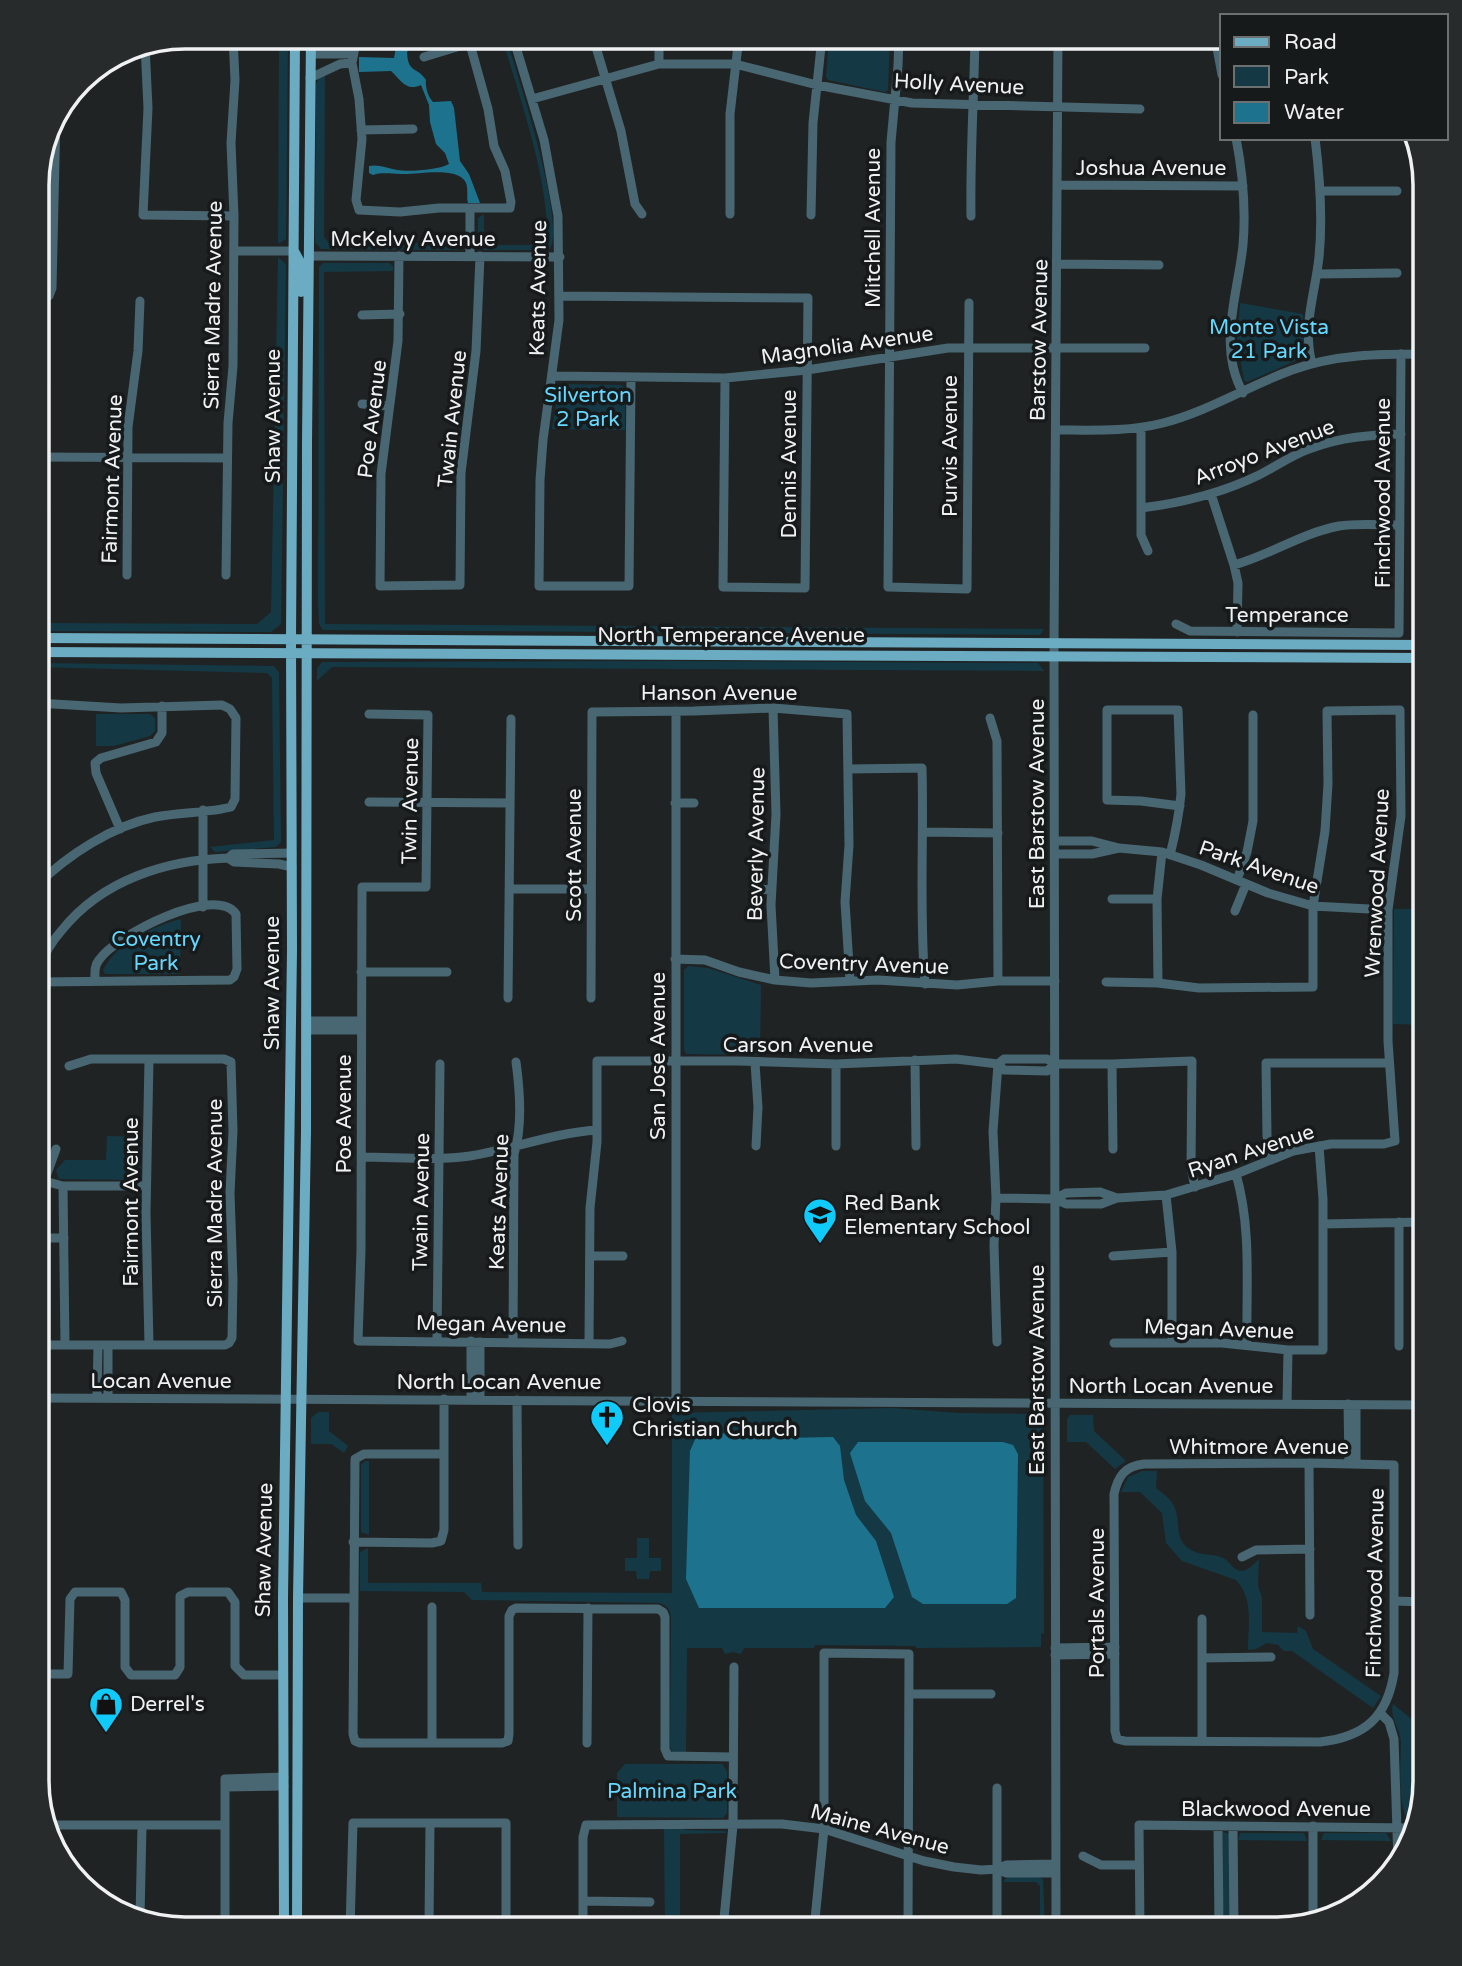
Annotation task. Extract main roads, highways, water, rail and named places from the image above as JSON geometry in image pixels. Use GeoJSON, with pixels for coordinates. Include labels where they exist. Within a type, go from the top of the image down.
{"type":"FeatureCollection","features":[{"type":"Feature","properties":{"kind":"main road","name":"Shaw Avenue"},"geometry":{"type":"LineString","coordinates":[[284,1917],[282,1675],[292,950],[290,639],[295,49]]}},
{"type":"Feature","properties":{"kind":"main road","name":"Shaw Avenue"},"geometry":{"type":"LineString","coordinates":[[297,1917],[298,1598],[306,1025],[311,49]]}},
{"type":"Feature","properties":{"kind":"main road"},"geometry":{"type":"LineString","coordinates":[[295,161],[300,193],[301,247],[303,253],[309,257]]}},
{"type":"Feature","properties":{"kind":"main road"},"geometry":{"type":"LineString","coordinates":[[293,251],[301,264],[301,310],[308,346]]}},
{"type":"Feature","properties":{"kind":"main road","name":"North Temperance Avenue"},"geometry":{"type":"LineString","coordinates":[[49,638],[307,639],[1413,658]]}},
{"type":"Feature","properties":{"kind":"main road","name":"North Temperance Avenue"},"geometry":{"type":"LineString","coordinates":[[49,652],[307,654],[1413,645]]}},
{"type":"Feature","properties":{"kind":"main road"},"geometry":{"type":"LineString","coordinates":[[292,853],[298,862],[298,913],[306,932]]}},
{"type":"Feature","properties":{"kind":"main road"},"geometry":{"type":"LineString","coordinates":[[292,950],[298,972],[298,1018],[306,1025]]}},
{"type":"Feature","properties":{"kind":"main road"},"geometry":{"type":"LineString","coordinates":[[283,1510],[289,1538],[290,1591],[298,1598]]}},
{"type":"Feature","properties":{"kind":"main road"},"geometry":{"type":"LineString","coordinates":[[284,1782],[290,1785],[290,1842],[298,1871]]}},
{"type":"Feature","properties":{"kind":"main road"},"geometry":{"type":"LineString","coordinates":[[284,1894],[288,1917]]}},
{"type":"Feature","properties":{"kind":"water"},"geometry":{"type":"Polygon","coordinates":[[[396,49],[410,49],[407,52],[409,64],[426,80],[431,100],[451,101],[460,161],[469,174],[480,203],[468,203],[465,181],[453,174],[369,173],[369,166],[409,171],[449,164],[445,153],[436,144],[429,105],[421,85],[408,86],[391,71],[359,72],[359,57],[394,58],[396,49]]]}},
{"type":"Feature","properties":{"kind":"water"},"geometry":{"type":"Polygon","coordinates":[[[718,1433],[782,1438],[833,1437],[840,1446],[844,1480],[856,1515],[876,1541],[894,1597],[885,1608],[699,1608],[686,1579],[690,1451],[697,1435],[718,1433]]]}},
{"type":"Feature","properties":{"kind":"water"},"geometry":{"type":"Polygon","coordinates":[[[858,1442],[1003,1442],[1013,1445],[1018,1454],[1016,1598],[1007,1604],[923,1604],[912,1597],[891,1533],[865,1501],[850,1453],[858,1442]]]}},
{"type":"Feature","properties":{"kind":"place","name":"Red Bank Elementary School"},"geometry":{"type":"Point","coordinates":[820,1245]}},
{"type":"Feature","properties":{"kind":"place","name":"Clovis Christian Church"},"geometry":{"type":"Point","coordinates":[607,1447]}},
{"type":"Feature","properties":{"kind":"place","name":"Derrel's"},"geometry":{"type":"Point","coordinates":[106,1734]}},
{"type":"Feature","properties":{"kind":"park label","name":"Monte Vista 21 Park"},"geometry":{"type":"Point","coordinates":[1269,339]}},
{"type":"Feature","properties":{"kind":"park label","name":"Silverton 2 Park"},"geometry":{"type":"Point","coordinates":[588,407]}},
{"type":"Feature","properties":{"kind":"park label","name":"Coventry Park"},"geometry":{"type":"Point","coordinates":[156,951]}},
{"type":"Feature","properties":{"kind":"park label","name":"Palmina Park"},"geometry":{"type":"Point","coordinates":[672,1791]}}]}
